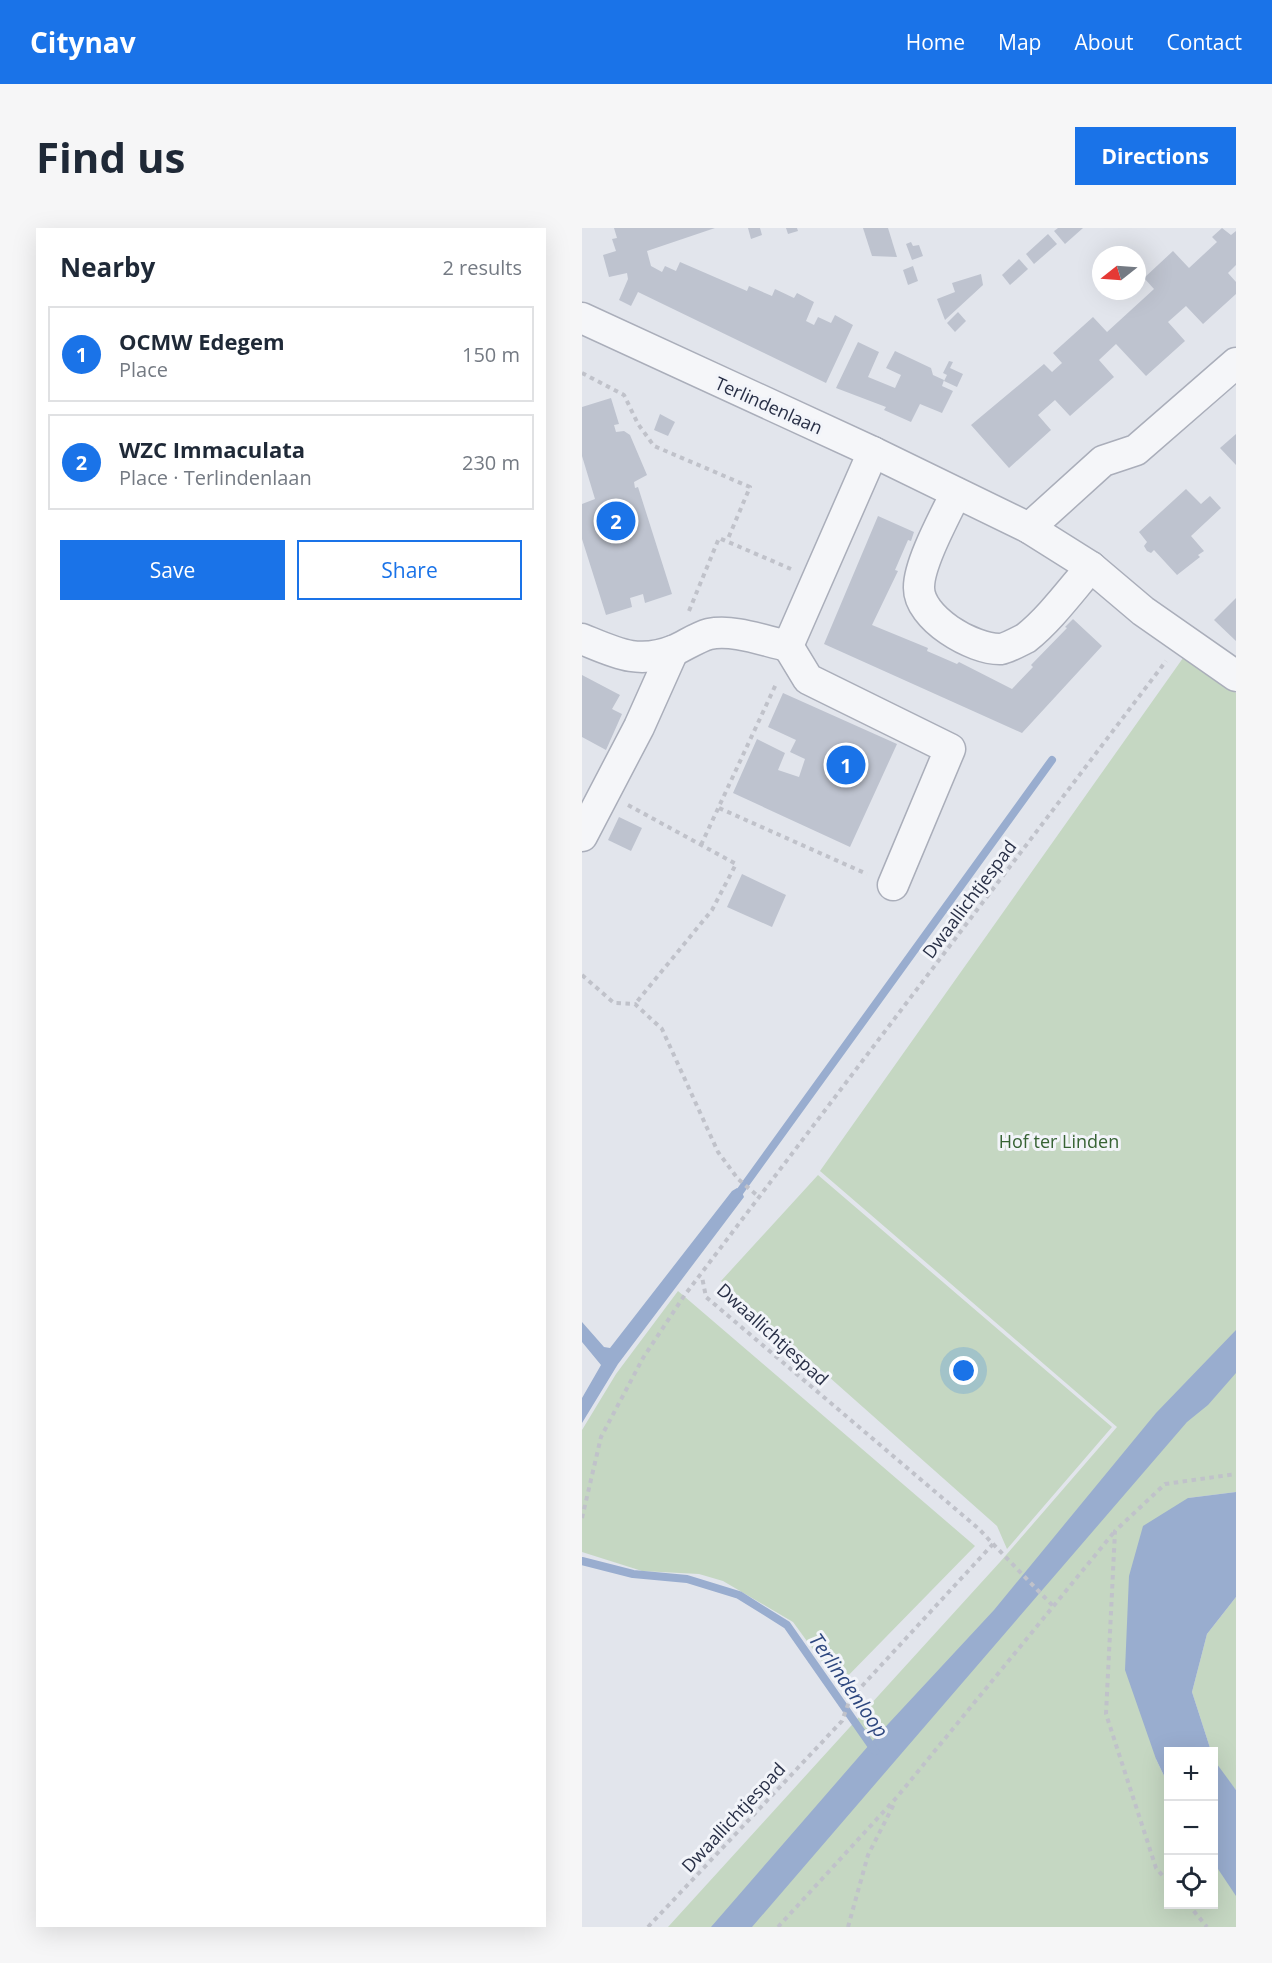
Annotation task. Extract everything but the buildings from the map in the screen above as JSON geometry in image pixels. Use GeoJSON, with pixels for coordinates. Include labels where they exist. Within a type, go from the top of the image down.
{"type":"FeatureCollection","features":[{"type":"Feature","properties":{"kind":"street","name":"Terlindenlaan"},"geometry":{"type":"LineString","coordinates":[[582,318],[873,452],[1029,528],[1091,567],[1143,611],[1236,676]]}},
{"type":"Feature","properties":{"kind":"street"},"geometry":{"type":"LineString","coordinates":[[1029,528],[1103,461],[1136,450],[1236,363]]}},
{"type":"Feature","properties":{"kind":"street"},"geometry":{"type":"LineString","coordinates":[[789,649],[816,580],[873,452]]}},
{"type":"Feature","properties":{"kind":"street"},"geometry":{"type":"LineString","coordinates":[[956,493],[927,558],[919,588],[929,614],[953,633],[976,644],[1002,649],[1025,638],[1091,567]]}},
{"type":"Feature","properties":{"kind":"street"},"geometry":{"type":"LineString","coordinates":[[582,639],[627,657],[647,657],[673,651],[710,634],[736,634],[789,649],[808,679],[950,749],[893,885]]}},
{"type":"Feature","properties":{"kind":"street"},"geometry":{"type":"LineString","coordinates":[[582,836],[606,792],[673,651]]}},
{"type":"Feature","properties":{"kind":"path"},"geometry":{"type":"LineString","coordinates":[[582,373],[624,395],[638,424],[654,446],[750,487],[728,541]]}},
{"type":"Feature","properties":{"kind":"path"},"geometry":{"type":"LineString","coordinates":[[673,651],[719,538],[816,580]]}},
{"type":"Feature","properties":{"kind":"path","name":"Dwaallichtjespad"},"geometry":{"type":"LineString","coordinates":[[648,1927],[842,1721],[850,1698],[993,1544],[979,1529],[705,1297],[702,1276],[759,1197],[1183,639]]}},
{"type":"Feature","properties":{"kind":"path"},"geometry":{"type":"LineString","coordinates":[[701,845],[789,649]]}},
{"type":"Feature","properties":{"kind":"path"},"geometry":{"type":"LineString","coordinates":[[606,792],[736,864],[712,910],[635,1004]]}},
{"type":"Feature","properties":{"kind":"path"},"geometry":{"type":"LineString","coordinates":[[719,808],[893,885]]}},
{"type":"Feature","properties":{"kind":"path"},"geometry":{"type":"LineString","coordinates":[[582,975],[614,1003],[635,1004],[662,1029],[718,1152],[738,1179],[759,1197]]}},
{"type":"Feature","properties":{"kind":"path"},"geometry":{"type":"LineString","coordinates":[[582,1518],[592,1467],[601,1437],[616,1406],[643,1358],[684,1296],[702,1276]]}},
{"type":"Feature","properties":{"kind":"path"},"geometry":{"type":"LineString","coordinates":[[778,1927],[897,1797],[1115,1531],[1165,1484],[1236,1474]]}},
{"type":"Feature","properties":{"kind":"path"},"geometry":{"type":"LineString","coordinates":[[1115,1531],[1106,1714],[1156,1868],[1164,1877]]}},
{"type":"Feature","properties":{"kind":"path"},"geometry":{"type":"LineString","coordinates":[[993,1544],[1054,1606]]}},
{"type":"Feature","properties":{"kind":"path"},"geometry":{"type":"LineString","coordinates":[[848,1927],[868,1855],[897,1797]]}},
{"type":"Feature","properties":{"kind":"path"},"geometry":{"type":"LineString","coordinates":[[1191,1909],[1207,1927]]}},
{"type":"Feature","properties":{"kind":"green space","name":"Hof ter Linden"},"geometry":{"type":"Polygon","coordinates":[[[1183,658],[1236,693],[1236,1492],[1188,1498],[1156,1759],[1164,1776],[1164,1909],[1218,1909],[1218,1867],[1236,1893],[1236,1927],[668,1927],[1000,1562],[1117,1427],[820,1171],[1183,658]]]}},
{"type":"Feature","properties":{"kind":"green space"},"geometry":{"type":"Polygon","coordinates":[[[818,1175],[1112,1427],[1007,1549],[997,1526],[721,1281],[818,1175]]]}},
{"type":"Feature","properties":{"kind":"green space"},"geometry":{"type":"Polygon","coordinates":[[[678,1291],[975,1546],[839,1685],[793,1622],[723,1581],[699,1574],[642,1571],[582,1552],[582,1430],[616,1374],[678,1291]]]}},
{"type":"Feature","properties":{"kind":"green space"},"geometry":{"type":"Polygon","coordinates":[[[1236,1597],[1236,1790],[1218,1768],[1218,1747],[1210,1747],[1192,1692],[1207,1634],[1236,1597]]]}},
{"type":"Feature","properties":{"kind":"water"},"geometry":{"type":"Polygon","coordinates":[[[737,1188],[741,1190],[744,1197],[618,1364],[582,1423],[582,1398],[601,1365],[582,1342],[582,1322],[604,1347],[610,1348],[732,1191],[737,1188]]]}},
{"type":"Feature","properties":{"kind":"water"},"geometry":{"type":"Polygon","coordinates":[[[1236,1330],[1236,1373],[1208,1405],[1187,1422],[752,1927],[711,1927],[876,1737],[994,1610],[1156,1413],[1236,1330]]]}},
{"type":"Feature","properties":{"kind":"water"},"geometry":{"type":"Polygon","coordinates":[[[1236,1492],[1236,1597],[1207,1634],[1192,1692],[1210,1747],[1164,1747],[1164,1776],[1125,1670],[1129,1576],[1143,1526],[1188,1498],[1236,1492]]]}},
{"type":"Feature","properties":{"kind":"water"},"geometry":{"type":"Polygon","coordinates":[[[1218,1765],[1236,1790],[1236,1896],[1218,1869],[1218,1765]]]}},
{"type":"Feature","properties":{"kind":"waterway"},"geometry":{"type":"LineString","coordinates":[[736,1197],[1052,760]]}},
{"type":"Feature","properties":{"kind":"waterway","name":"Terlindenloop"},"geometry":{"type":"LineString","coordinates":[[582,1561],[633,1574],[687,1579],[739,1595],[787,1625],[875,1751]]}},
{"type":"Feature","properties":{"kind":"place","name":"WZC Immaculata"},"geometry":{"type":"Point","coordinates":[616,521]}},
{"type":"Feature","properties":{"kind":"place","name":"OCMW Edegem"},"geometry":{"type":"Point","coordinates":[846,765]}}]}
